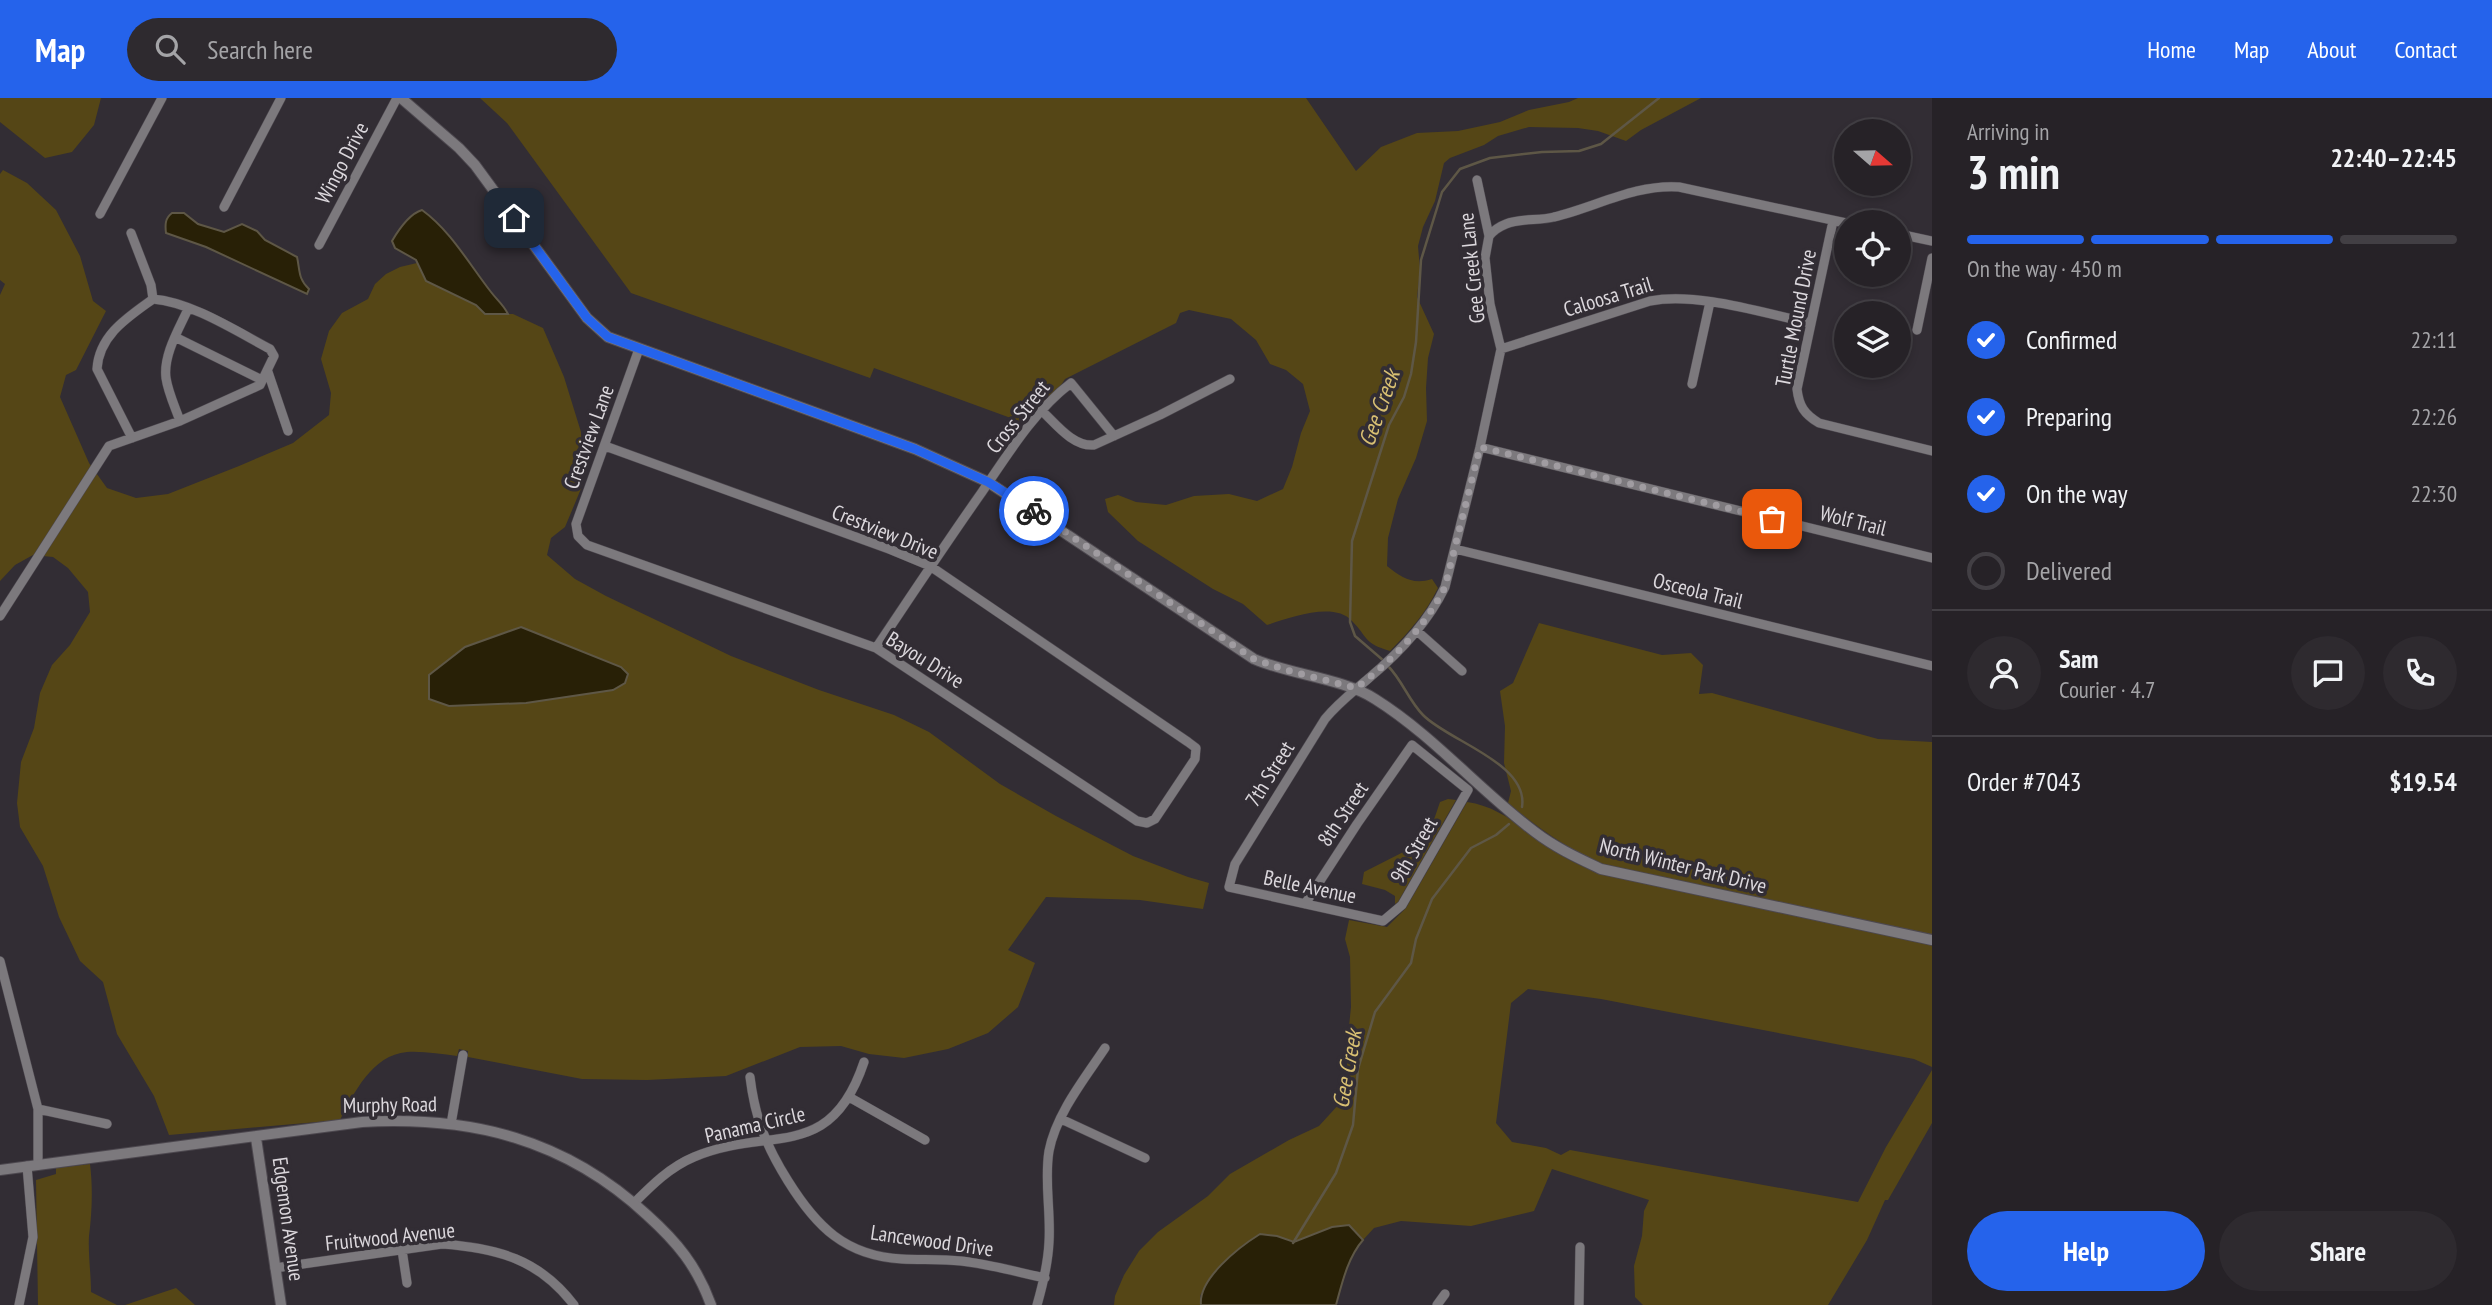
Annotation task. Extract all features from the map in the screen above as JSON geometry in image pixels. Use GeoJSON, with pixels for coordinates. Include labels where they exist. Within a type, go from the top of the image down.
{"type":"FeatureCollection","features":[{"type":"Feature","properties":{"kind":"street"},"geometry":{"type":"LineString","coordinates":[[100,214],[162,98]]}},
{"type":"Feature","properties":{"kind":"street"},"geometry":{"type":"LineString","coordinates":[[224,207],[281,98]]}},
{"type":"Feature","properties":{"kind":"street","name":"Wingo Drive"},"geometry":{"type":"LineString","coordinates":[[319,244],[399,98]]}},
{"type":"Feature","properties":{"kind":"street","name":"North Winter Park Drive"},"geometry":{"type":"LineString","coordinates":[[399,98],[475,165],[587,318],[608,337],[915,449],[988,482],[1254,659],[1356,688],[1372,696],[1401,717],[1535,832],[1563,851],[1601,869],[1932,940]]}},
{"type":"Feature","properties":{"kind":"street","name":"Gee Creek Lane"},"geometry":{"type":"LineString","coordinates":[[1356,688],[1417,631],[1435,607],[1445,587],[1480,447],[1501,349],[1490,304],[1485,258],[1489,236],[1477,180]]}},
{"type":"Feature","properties":{"kind":"street"},"geometry":{"type":"LineString","coordinates":[[1489,236],[1496,228],[1510,222],[1543,220],[1565,215],[1642,189],[1659,186],[1679,187],[1833,220]]}},
{"type":"Feature","properties":{"kind":"street","name":"Turtle Mound Drive"},"geometry":{"type":"LineString","coordinates":[[1833,220],[1797,389],[1798,402],[1805,414],[1819,424],[1932,451]]}},
{"type":"Feature","properties":{"kind":"street"},"geometry":{"type":"LineString","coordinates":[[131,233],[151,285],[153,299]]}},
{"type":"Feature","properties":{"kind":"street"},"geometry":{"type":"LineString","coordinates":[[1911,237],[1932,241]]}},
{"type":"Feature","properties":{"kind":"street"},"geometry":{"type":"LineString","coordinates":[[1917,330],[1932,258]]}},
{"type":"Feature","properties":{"kind":"street","name":"Caloosa Trail"},"geometry":{"type":"LineString","coordinates":[[1501,349],[1668,297],[1710,302],[1810,323]]}},
{"type":"Feature","properties":{"kind":"street"},"geometry":{"type":"LineString","coordinates":[[0,616],[109,446],[132,438],[180,421],[260,384],[274,356],[270,349],[167,300],[153,299],[122,321],[107,338],[98,358],[97,369],[132,438]]}},
{"type":"Feature","properties":{"kind":"street"},"geometry":{"type":"LineString","coordinates":[[1692,384],[1710,302]]}},
{"type":"Feature","properties":{"kind":"street"},"geometry":{"type":"LineString","coordinates":[[180,421],[166,378],[166,364],[188,309]]}},
{"type":"Feature","properties":{"kind":"street"},"geometry":{"type":"LineString","coordinates":[[176,337],[265,376],[288,431]]}},
{"type":"Feature","properties":{"kind":"street","name":"Crestview Lane"},"geometry":{"type":"LineString","coordinates":[[578,536],[576,524],[639,349]]}},
{"type":"Feature","properties":{"kind":"street"},"geometry":{"type":"LineString","coordinates":[[1042,411],[1075,442],[1086,446],[1094,445],[1230,379]]}},
{"type":"Feature","properties":{"kind":"street","name":"Cross Street"},"geometry":{"type":"LineString","coordinates":[[876,648],[988,482],[1055,395],[1071,383],[1114,436]]}},
{"type":"Feature","properties":{"kind":"street","name":"Crestview Drive"},"geometry":{"type":"LineString","coordinates":[[604,446],[930,566],[1196,748]]}},
{"type":"Feature","properties":{"kind":"street","name":"Wolf Trail"},"geometry":{"type":"LineString","coordinates":[[1480,447],[1932,558]]}},
{"type":"Feature","properties":{"kind":"street","name":"Bayou Drive"},"geometry":{"type":"LineString","coordinates":[[578,536],[587,545],[876,648],[1137,821],[1147,823],[1155,818],[1195,759],[1196,748]]}},
{"type":"Feature","properties":{"kind":"street","name":"Osceola Trail"},"geometry":{"type":"LineString","coordinates":[[1455,549],[1932,666]]}},
{"type":"Feature","properties":{"kind":"street"},"geometry":{"type":"LineString","coordinates":[[1417,631],[1462,671]]}},
{"type":"Feature","properties":{"kind":"street","name":"7th Street"},"geometry":{"type":"LineString","coordinates":[[1229,887],[1235,864],[1325,719],[1341,700],[1356,688]]}},
{"type":"Feature","properties":{"kind":"street","name":"8th Street"},"geometry":{"type":"LineString","coordinates":[[1305,904],[1412,746],[1468,790]]}},
{"type":"Feature","properties":{"kind":"street","name":"9th Street"},"geometry":{"type":"LineString","coordinates":[[1383,921],[1402,905],[1468,790]]}},
{"type":"Feature","properties":{"kind":"street","name":"Belle Avenue"},"geometry":{"type":"LineString","coordinates":[[1229,887],[1383,921]]}},
{"type":"Feature","properties":{"kind":"street"},"geometry":{"type":"LineString","coordinates":[[0,961],[38,1110],[32,1166],[33,1237],[19,1305]]}},
{"type":"Feature","properties":{"kind":"street"},"geometry":{"type":"LineString","coordinates":[[1037,1305],[1045,1278],[1049,1241],[1046,1182],[1049,1149],[1061,1119],[1105,1048]]}},
{"type":"Feature","properties":{"kind":"street"},"geometry":{"type":"LineString","coordinates":[[451,1124],[463,1055]]}},
{"type":"Feature","properties":{"kind":"street","name":"Panama Circle"},"geometry":{"type":"LineString","coordinates":[[634,1203],[664,1174],[693,1157],[725,1147],[797,1137],[820,1128],[849,1097],[864,1062]]}},
{"type":"Feature","properties":{"kind":"street","name":"Lancewood Drive"},"geometry":{"type":"LineString","coordinates":[[750,1077],[753,1106],[764,1140],[800,1200],[819,1224],[836,1239],[876,1255],[902,1259],[963,1261],[1045,1278]]}},
{"type":"Feature","properties":{"kind":"street"},"geometry":{"type":"LineString","coordinates":[[849,1097],[925,1140]]}},
{"type":"Feature","properties":{"kind":"street"},"geometry":{"type":"LineString","coordinates":[[38,1110],[107,1124]]}},
{"type":"Feature","properties":{"kind":"street"},"geometry":{"type":"LineString","coordinates":[[1061,1119],[1145,1158]]}},
{"type":"Feature","properties":{"kind":"street","name":"Murphy Road"},"geometry":{"type":"LineString","coordinates":[[0,1170],[362,1122],[405,1120],[451,1124],[496,1133],[563,1155],[595,1174],[634,1203],[669,1235],[694,1266],[711,1305]]}},
{"type":"Feature","properties":{"kind":"street","name":"Edgemon Avenue"},"geometry":{"type":"LineString","coordinates":[[257,1138],[281,1305]]}},
{"type":"Feature","properties":{"kind":"street","name":"Fruitwood Avenue"},"geometry":{"type":"LineString","coordinates":[[275,1268],[442,1244],[488,1249],[514,1257],[553,1281],[574,1305]]}},
{"type":"Feature","properties":{"kind":"street"},"geometry":{"type":"LineString","coordinates":[[1578,1305],[1580,1247]]}},
{"type":"Feature","properties":{"kind":"street"},"geometry":{"type":"LineString","coordinates":[[402,1250],[407,1283]]}},
{"type":"Feature","properties":{"kind":"street"},"geometry":{"type":"LineString","coordinates":[[1437,1305],[1445,1294]]}},
{"type":"Feature","properties":{"kind":"shaded area"},"geometry":{"type":"Polygon","coordinates":[[[0,98],[101,98],[94,125],[72,152],[45,158],[0,122],[0,98]]]}},
{"type":"Feature","properties":{"kind":"shaded area"},"geometry":{"type":"Polygon","coordinates":[[[480,98],[1306,98],[1356,171],[1381,147],[1417,133],[1458,131],[1500,122],[1529,110],[1578,98],[1701,98],[1626,141],[1598,131],[1578,128],[1529,127],[1498,136],[1444,163],[1435,201],[1418,246],[1420,270],[1417,297],[1434,334],[1428,358],[1427,421],[1416,458],[1398,499],[1388,538],[1387,566],[1408,579],[1432,579],[1438,588],[1417,622],[1390,651],[1370,642],[1352,621],[1334,612],[1311,613],[1267,625],[1243,604],[1213,589],[1138,541],[1108,512],[1105,499],[1118,495],[1136,502],[1166,505],[1194,496],[1229,494],[1257,501],[1283,489],[1310,411],[1303,384],[1286,370],[1270,364],[1256,340],[1231,319],[1189,310],[1180,313],[1176,323],[1065,379],[1033,428],[874,368],[870,378],[631,293],[507,123],[480,98]]]}},
{"type":"Feature","properties":{"kind":"shaded area"},"geometry":{"type":"Polygon","coordinates":[[[3,170],[27,183],[56,210],[80,256],[93,301],[106,311],[76,370],[66,375],[60,397],[89,463],[107,488],[136,498],[168,494],[293,443],[329,415],[331,393],[321,359],[329,331],[342,313],[368,299],[375,284],[386,274],[417,263],[426,281],[476,305],[485,314],[513,314],[543,328],[564,377],[581,432],[583,484],[565,527],[551,538],[547,555],[575,579],[731,656],[894,715],[929,732],[1000,784],[1056,816],[1133,856],[1209,883],[1203,909],[1140,900],[1046,897],[1008,950],[1035,963],[1018,1007],[988,1033],[948,1049],[904,1058],[869,1054],[841,1046],[800,1047],[726,1076],[647,1080],[582,1079],[468,1057],[468,1051],[459,1049],[457,1056],[407,1052],[384,1060],[374,1068],[358,1087],[340,1120],[169,1135],[154,1096],[117,1034],[103,982],[80,961],[59,917],[43,866],[20,827],[17,803],[21,762],[34,728],[40,693],[52,665],[70,645],[90,612],[88,592],[68,568],[53,557],[33,555],[15,565],[0,581],[0,295],[5,284],[0,280],[0,174],[3,170]]]}},
{"type":"Feature","properties":{"kind":"shaded area"},"geometry":{"type":"Polygon","coordinates":[[[422,210],[451,238],[508,314],[485,314],[476,305],[426,281],[416,260],[395,248],[392,241],[398,232],[409,218],[422,210]]]}},
{"type":"Feature","properties":{"kind":"shaded area"},"geometry":{"type":"Polygon","coordinates":[[[172,213],[184,213],[198,224],[224,232],[242,224],[257,231],[265,240],[297,257],[301,278],[309,289],[307,294],[206,247],[166,233],[166,222],[172,213]]]}},
{"type":"Feature","properties":{"kind":"shaded area"},"geometry":{"type":"Polygon","coordinates":[[[1539,623],[1662,655],[1691,653],[1703,665],[1699,694],[1712,693],[1878,739],[1932,742],[1932,936],[1602,865],[1565,845],[1519,812],[1508,803],[1511,791],[1504,763],[1505,726],[1500,691],[1513,683],[1539,623]]]}},
{"type":"Feature","properties":{"kind":"shaded area"},"geometry":{"type":"Polygon","coordinates":[[[521,627],[621,667],[628,674],[625,683],[613,690],[526,703],[449,706],[429,699],[429,675],[465,647],[521,627]]]}},
{"type":"Feature","properties":{"kind":"shaded area"},"geometry":{"type":"Polygon","coordinates":[[[1456,800],[1398,902],[1395,904],[1395,896],[1385,890],[1362,884],[1364,872],[1427,840],[1440,802],[1456,800]]]}},
{"type":"Feature","properties":{"kind":"shaded area"},"geometry":{"type":"Polygon","coordinates":[[[1467,802],[1492,809],[1561,855],[1600,874],[1932,945],[1932,1067],[1914,1059],[1601,999],[1528,989],[1511,1003],[1496,1123],[1512,1142],[1546,1148],[1561,1155],[1570,1150],[1858,1202],[1886,1147],[1932,1070],[1932,1123],[1888,1200],[1885,1200],[1867,1240],[1828,1305],[1643,1305],[1635,1297],[1634,1266],[1642,1236],[1644,1211],[1649,1200],[1552,1169],[1534,1211],[1471,1226],[1401,1221],[1374,1228],[1363,1240],[1349,1225],[1294,1242],[1277,1236],[1244,1244],[1208,1280],[1200,1296],[1201,1305],[1114,1305],[1124,1275],[1139,1251],[1158,1232],[1208,1196],[1230,1174],[1319,1126],[1340,1103],[1347,1069],[1351,1007],[1350,957],[1345,939],[1349,920],[1387,927],[1406,908],[1467,802]]]}},
{"type":"Feature","properties":{"kind":"shaded area"},"geometry":{"type":"Polygon","coordinates":[[[90,1164],[91,1292],[117,1305],[38,1305],[36,1180],[56,1174],[56,1168],[90,1164]]]}},
{"type":"Feature","properties":{"kind":"shaded area"},"geometry":{"type":"Polygon","coordinates":[[[1349,1225],[1363,1240],[1349,1262],[1336,1305],[1201,1305],[1206,1285],[1213,1275],[1231,1255],[1260,1234],[1294,1242],[1332,1227],[1349,1225]]]}},
{"type":"Feature","properties":{"kind":"shaded area"},"geometry":{"type":"Polygon","coordinates":[[[176,1288],[195,1305],[125,1305],[176,1288]]]}},
{"type":"Feature","properties":{"kind":"waterway","name":"Gee Creek"},"geometry":{"type":"LineString","coordinates":[[1384,661],[1355,636],[1350,622],[1352,541],[1389,425],[1404,397],[1411,374],[1416,342],[1421,260],[1442,192],[1460,169],[1490,158],[1579,151],[1601,144],[1659,98]]}},
{"type":"Feature","properties":{"kind":"waterway","name":"Gee Creek"},"geometry":{"type":"LineString","coordinates":[[1388,666],[1423,715],[1500,765],[1513,778],[1521,791],[1522,807]]}},
{"type":"Feature","properties":{"kind":"waterway","name":"Gee Creek"},"geometry":{"type":"LineString","coordinates":[[1293,1243],[1336,1173],[1353,1125],[1358,1069],[1375,1012],[1411,963],[1416,939],[1432,899],[1471,848],[1496,835],[1509,824]]}},
{"type":"Feature","properties":{"kind":"way so far"},"geometry":{"type":"LineString","coordinates":[[1034,511],[1254,659],[1356,688],[1370,678],[1417,631],[1435,607],[1445,587],[1480,447],[1772,519]]}},
{"type":"Feature","properties":{"kind":"route"},"geometry":{"type":"LineString","coordinates":[[514,218],[587,318],[608,337],[915,449],[988,482],[1034,511]]}}]}
